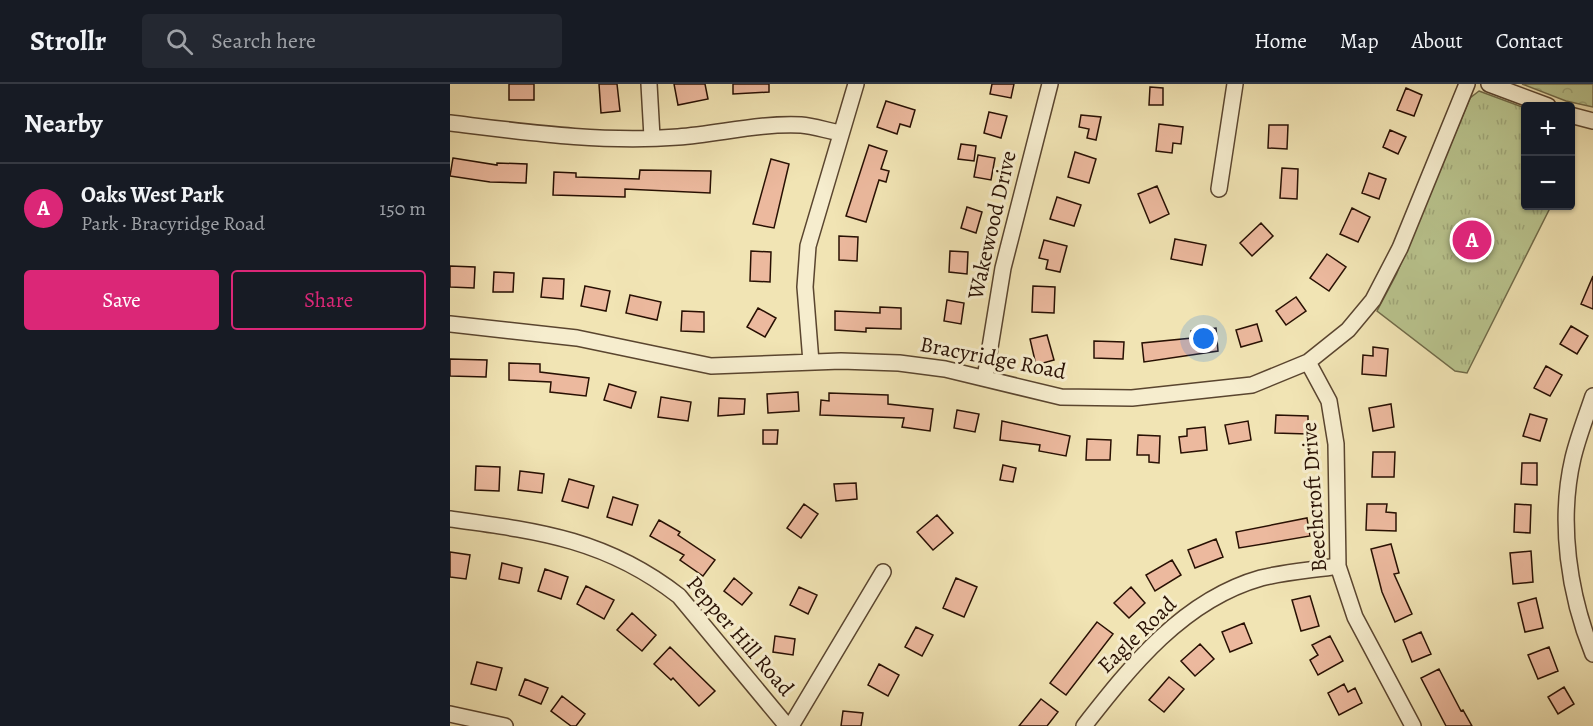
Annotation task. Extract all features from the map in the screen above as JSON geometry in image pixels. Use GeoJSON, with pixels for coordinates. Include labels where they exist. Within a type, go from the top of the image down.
{"type":"FeatureCollection","features":[{"type":"Feature","properties":{"kind":"street"},"geometry":{"type":"LineString","coordinates":[[649,84],[652,137]]}},
{"type":"Feature","properties":{"kind":"street"},"geometry":{"type":"LineString","coordinates":[[811,362],[805,287],[808,246],[856,84]]}},
{"type":"Feature","properties":{"kind":"street","name":"Wakewood Drive"},"geometry":{"type":"LineString","coordinates":[[985,378],[1003,268],[1050,84]]}},
{"type":"Feature","properties":{"kind":"street"},"geometry":{"type":"LineString","coordinates":[[1219,189],[1234,84]]}},
{"type":"Feature","properties":{"kind":"street","name":"Bracyridge Road"},"geometry":{"type":"LineString","coordinates":[[450,324],[577,339],[711,366],[871,360],[899,363],[985,378],[1061,397],[1132,398],[1252,385],[1308,362],[1348,330],[1373,300],[1400,248],[1467,84]]}},
{"type":"Feature","properties":{"kind":"street"},"geometry":{"type":"LineString","coordinates":[[1490,84],[1537,102]]}},
{"type":"Feature","properties":{"kind":"street"},"geometry":{"type":"LineString","coordinates":[[1575,116],[1593,121]]}},
{"type":"Feature","properties":{"kind":"street"},"geometry":{"type":"LineString","coordinates":[[450,123],[576,136],[678,137],[757,126],[802,125],[841,133]]}},
{"type":"Feature","properties":{"kind":"street","name":"Beechcroft Drive"},"geometry":{"type":"LineString","coordinates":[[1308,362],[1329,401],[1336,444],[1338,566],[1356,617],[1413,726]]}},
{"type":"Feature","properties":{"kind":"street"},"geometry":{"type":"LineString","coordinates":[[1593,396],[1572,460],[1568,540],[1575,599],[1593,654]]}},
{"type":"Feature","properties":{"kind":"street","name":"Pepper Hill Road"},"geometry":{"type":"LineString","coordinates":[[450,519],[538,531],[594,546],[648,574],[679,596],[789,726]]}},
{"type":"Feature","properties":{"kind":"street","name":"Eagle Road"},"geometry":{"type":"LineString","coordinates":[[1084,726],[1119,681],[1155,643],[1189,614],[1220,595],[1260,578],[1338,566]]}},
{"type":"Feature","properties":{"kind":"street"},"geometry":{"type":"LineString","coordinates":[[789,726],[883,572]]}},
{"type":"Feature","properties":{"kind":"street"},"geometry":{"type":"LineString","coordinates":[[450,714],[471,722],[505,726]]}},
{"type":"Feature","properties":{"kind":"green space"},"geometry":{"type":"Polygon","coordinates":[[[1522,84],[1593,84],[1593,107],[1566,101],[1522,84]]]}},
{"type":"Feature","properties":{"kind":"green space"},"geometry":{"type":"Polygon","coordinates":[[[1479,91],[1521,107],[1521,210],[1549,210],[1467,373],[1455,371],[1377,311],[1396,275],[1470,98],[1479,91]]]}},
{"type":"Feature","properties":{"kind":"building"},"geometry":{"type":"Polygon","coordinates":[[[509,84],[534,84],[534,100],[509,100],[509,84]]]}},
{"type":"Feature","properties":{"kind":"building"},"geometry":{"type":"Polygon","coordinates":[[[599,84],[617,84],[620,111],[601,113],[599,84]]]}},
{"type":"Feature","properties":{"kind":"building"},"geometry":{"type":"Polygon","coordinates":[[[674,84],[705,84],[708,99],[678,105],[674,84]]]}},
{"type":"Feature","properties":{"kind":"building"},"geometry":{"type":"Polygon","coordinates":[[[733,84],[769,84],[769,92],[733,94],[733,84]]]}},
{"type":"Feature","properties":{"kind":"building"},"geometry":{"type":"Polygon","coordinates":[[[992,84],[1014,84],[1011,98],[990,94],[992,84]]]}},
{"type":"Feature","properties":{"kind":"building"},"geometry":{"type":"Polygon","coordinates":[[[1150,87],[1163,88],[1163,105],[1149,105],[1150,87]]]}},
{"type":"Feature","properties":{"kind":"building"},"geometry":{"type":"Polygon","coordinates":[[[1406,88],[1422,95],[1414,116],[1397,110],[1406,88]]]}},
{"type":"Feature","properties":{"kind":"building"},"geometry":{"type":"Polygon","coordinates":[[[886,101],[915,110],[910,127],[900,124],[897,134],[877,127],[886,101]]]}},
{"type":"Feature","properties":{"kind":"building"},"geometry":{"type":"Polygon","coordinates":[[[989,112],[1007,116],[1001,138],[984,133],[989,112]]]}},
{"type":"Feature","properties":{"kind":"building"},"geometry":{"type":"Polygon","coordinates":[[[1081,115],[1101,117],[1096,140],[1087,138],[1089,129],[1079,127],[1081,115]]]}},
{"type":"Feature","properties":{"kind":"building"},"geometry":{"type":"Polygon","coordinates":[[[1159,124],[1183,127],[1181,144],[1173,143],[1172,153],[1156,151],[1159,124]]]}},
{"type":"Feature","properties":{"kind":"building"},"geometry":{"type":"Polygon","coordinates":[[[1269,125],[1288,125],[1287,149],[1268,148],[1269,125]]]}},
{"type":"Feature","properties":{"kind":"building"},"geometry":{"type":"Polygon","coordinates":[[[1390,130],[1406,137],[1398,154],[1383,147],[1390,130]]]}},
{"type":"Feature","properties":{"kind":"building"},"geometry":{"type":"Polygon","coordinates":[[[961,144],[976,146],[974,161],[958,159],[961,144]]]}},
{"type":"Feature","properties":{"kind":"building"},"geometry":{"type":"Polygon","coordinates":[[[869,145],[887,151],[881,169],[889,171],[886,182],[879,180],[866,222],[846,216],[869,145]]]}},
{"type":"Feature","properties":{"kind":"building"},"geometry":{"type":"Polygon","coordinates":[[[1075,152],[1096,159],[1089,183],[1068,177],[1075,152]]]}},
{"type":"Feature","properties":{"kind":"building"},"geometry":{"type":"Polygon","coordinates":[[[978,155],[995,158],[991,180],[974,177],[978,155]]]}},
{"type":"Feature","properties":{"kind":"building"},"geometry":{"type":"Polygon","coordinates":[[[453,158],[497,165],[497,163],[527,164],[526,183],[490,182],[450,176],[453,158]]]}},
{"type":"Feature","properties":{"kind":"building"},"geometry":{"type":"Polygon","coordinates":[[[771,159],[789,164],[774,228],[753,224],[771,159]]]}},
{"type":"Feature","properties":{"kind":"building"},"geometry":{"type":"Polygon","coordinates":[[[1282,168],[1298,169],[1297,199],[1280,198],[1282,168]]]}},
{"type":"Feature","properties":{"kind":"building"},"geometry":{"type":"Polygon","coordinates":[[[640,170],[711,171],[710,193],[625,189],[625,197],[553,195],[554,172],[576,173],[576,177],[639,179],[640,170]]]}},
{"type":"Feature","properties":{"kind":"building"},"geometry":{"type":"Polygon","coordinates":[[[1369,173],[1386,179],[1379,199],[1362,193],[1369,173]]]}},
{"type":"Feature","properties":{"kind":"building"},"geometry":{"type":"Polygon","coordinates":[[[1157,186],[1169,214],[1150,223],[1138,194],[1157,186]]]}},
{"type":"Feature","properties":{"kind":"building"},"geometry":{"type":"Polygon","coordinates":[[[1057,197],[1081,205],[1074,226],[1050,219],[1057,197]]]}},
{"type":"Feature","properties":{"kind":"building"},"geometry":{"type":"Polygon","coordinates":[[[967,207],[982,212],[976,233],[961,228],[967,207]]]}},
{"type":"Feature","properties":{"kind":"building"},"geometry":{"type":"Polygon","coordinates":[[[1352,208],[1370,217],[1358,242],[1340,234],[1352,208]]]}},
{"type":"Feature","properties":{"kind":"building"},"geometry":{"type":"Polygon","coordinates":[[[1261,223],[1273,236],[1252,256],[1240,243],[1261,223]]]}},
{"type":"Feature","properties":{"kind":"building"},"geometry":{"type":"Polygon","coordinates":[[[839,236],[858,237],[857,261],[839,260],[839,236]]]}},
{"type":"Feature","properties":{"kind":"building"},"geometry":{"type":"Polygon","coordinates":[[[1175,239],[1206,245],[1202,265],[1171,259],[1175,239]]]}},
{"type":"Feature","properties":{"kind":"building"},"geometry":{"type":"Polygon","coordinates":[[[1044,240],[1067,246],[1060,272],[1046,269],[1048,260],[1039,258],[1044,240]]]}},
{"type":"Feature","properties":{"kind":"building"},"geometry":{"type":"Polygon","coordinates":[[[751,251],[771,252],[770,282],[750,281],[751,251]]]}},
{"type":"Feature","properties":{"kind":"building"},"geometry":{"type":"Polygon","coordinates":[[[950,251],[968,252],[967,274],[949,272],[950,251]]]}},
{"type":"Feature","properties":{"kind":"building"},"geometry":{"type":"Polygon","coordinates":[[[1327,254],[1346,267],[1329,291],[1310,278],[1327,254]]]}},
{"type":"Feature","properties":{"kind":"building"},"geometry":{"type":"Polygon","coordinates":[[[450,266],[475,267],[474,288],[450,287],[450,266]]]}},
{"type":"Feature","properties":{"kind":"building"},"geometry":{"type":"Polygon","coordinates":[[[494,272],[514,273],[513,292],[493,292],[494,272]]]}},
{"type":"Feature","properties":{"kind":"building"},"geometry":{"type":"Polygon","coordinates":[[[1593,276],[1593,309],[1581,304],[1593,276]]]}},
{"type":"Feature","properties":{"kind":"building"},"geometry":{"type":"Polygon","coordinates":[[[543,278],[564,279],[563,299],[541,297],[543,278]]]}},
{"type":"Feature","properties":{"kind":"building"},"geometry":{"type":"Polygon","coordinates":[[[585,286],[610,291],[606,311],[581,306],[585,286]]]}},
{"type":"Feature","properties":{"kind":"building"},"geometry":{"type":"Polygon","coordinates":[[[1033,286],[1055,287],[1054,313],[1032,312],[1033,286]]]}},
{"type":"Feature","properties":{"kind":"building"},"geometry":{"type":"Polygon","coordinates":[[[630,295],[661,302],[657,320],[626,313],[630,295]]]}},
{"type":"Feature","properties":{"kind":"building"},"geometry":{"type":"Polygon","coordinates":[[[1296,297],[1306,311],[1286,325],[1276,311],[1296,297]]]}},
{"type":"Feature","properties":{"kind":"building"},"geometry":{"type":"Polygon","coordinates":[[[947,300],[964,303],[961,324],[944,321],[947,300]]]}},
{"type":"Feature","properties":{"kind":"building"},"geometry":{"type":"Polygon","coordinates":[[[880,307],[901,308],[901,329],[866,328],[866,332],[835,330],[835,311],[880,313],[880,307]]]}},
{"type":"Feature","properties":{"kind":"building"},"geometry":{"type":"Polygon","coordinates":[[[758,308],[776,318],[765,337],[747,327],[758,308]]]}},
{"type":"Feature","properties":{"kind":"building"},"geometry":{"type":"Polygon","coordinates":[[[682,311],[704,312],[704,332],[681,331],[682,311]]]}},
{"type":"Feature","properties":{"kind":"building"},"geometry":{"type":"Polygon","coordinates":[[[1257,324],[1262,341],[1241,347],[1236,330],[1257,324]]]}},
{"type":"Feature","properties":{"kind":"building"},"geometry":{"type":"Polygon","coordinates":[[[1571,326],[1588,336],[1577,354],[1560,344],[1571,326]]]}},
{"type":"Feature","properties":{"kind":"building"},"geometry":{"type":"Polygon","coordinates":[[[1216,328],[1218,351],[1144,362],[1142,343],[1192,338],[1191,331],[1216,328]]]}},
{"type":"Feature","properties":{"kind":"building"},"geometry":{"type":"Polygon","coordinates":[[[1047,335],[1054,360],[1036,365],[1030,339],[1047,335]]]}},
{"type":"Feature","properties":{"kind":"building"},"geometry":{"type":"Polygon","coordinates":[[[1094,341],[1124,342],[1123,359],[1094,358],[1094,341]]]}},
{"type":"Feature","properties":{"kind":"building"},"geometry":{"type":"Polygon","coordinates":[[[1373,347],[1388,349],[1386,376],[1362,374],[1363,355],[1373,356],[1373,347]]]}},
{"type":"Feature","properties":{"kind":"building"},"geometry":{"type":"Polygon","coordinates":[[[450,359],[487,360],[486,377],[450,376],[450,359]]]}},
{"type":"Feature","properties":{"kind":"building"},"geometry":{"type":"Polygon","coordinates":[[[509,363],[540,364],[540,372],[589,378],[586,396],[550,392],[551,382],[509,380],[509,363]]]}},
{"type":"Feature","properties":{"kind":"building"},"geometry":{"type":"Polygon","coordinates":[[[1546,366],[1562,375],[1550,396],[1534,388],[1546,366]]]}},
{"type":"Feature","properties":{"kind":"building"},"geometry":{"type":"Polygon","coordinates":[[[609,384],[636,392],[631,408],[604,400],[609,384]]]}},
{"type":"Feature","properties":{"kind":"building"},"geometry":{"type":"Polygon","coordinates":[[[798,392],[799,411],[768,413],[767,394],[798,392]]]}},
{"type":"Feature","properties":{"kind":"building"},"geometry":{"type":"Polygon","coordinates":[[[829,393],[888,395],[888,404],[933,409],[930,431],[902,427],[904,418],[820,415],[821,400],[829,401],[829,393]]]}},
{"type":"Feature","properties":{"kind":"building"},"geometry":{"type":"Polygon","coordinates":[[[661,397],[691,402],[688,421],[658,417],[661,397]]]}},
{"type":"Feature","properties":{"kind":"building"},"geometry":{"type":"Polygon","coordinates":[[[719,398],[745,399],[744,414],[718,416],[719,398]]]}},
{"type":"Feature","properties":{"kind":"building"},"geometry":{"type":"Polygon","coordinates":[[[1391,404],[1394,427],[1373,431],[1369,408],[1391,404]]]}},
{"type":"Feature","properties":{"kind":"building"},"geometry":{"type":"Polygon","coordinates":[[[957,410],[979,414],[975,432],[954,428],[957,410]]]}},
{"type":"Feature","properties":{"kind":"building"},"geometry":{"type":"Polygon","coordinates":[[[1530,414],[1547,419],[1540,441],[1523,436],[1530,414]]]}},
{"type":"Feature","properties":{"kind":"building"},"geometry":{"type":"Polygon","coordinates":[[[1276,415],[1308,416],[1308,434],[1275,433],[1276,415]]]}},
{"type":"Feature","properties":{"kind":"building"},"geometry":{"type":"Polygon","coordinates":[[[1002,421],[1070,436],[1066,456],[1039,451],[1040,445],[1000,440],[1002,421]]]}},
{"type":"Feature","properties":{"kind":"building"},"geometry":{"type":"Polygon","coordinates":[[[1248,421],[1251,440],[1229,444],[1225,425],[1248,421]]]}},
{"type":"Feature","properties":{"kind":"building"},"geometry":{"type":"Polygon","coordinates":[[[1205,427],[1207,450],[1181,453],[1179,437],[1187,436],[1187,429],[1205,427]]]}},
{"type":"Feature","properties":{"kind":"building"},"geometry":{"type":"Polygon","coordinates":[[[763,430],[778,430],[777,444],[763,444],[763,430]]]}},
{"type":"Feature","properties":{"kind":"building"},"geometry":{"type":"Polygon","coordinates":[[[1138,435],[1160,436],[1159,463],[1149,462],[1149,455],[1137,455],[1138,435]]]}},
{"type":"Feature","properties":{"kind":"building"},"geometry":{"type":"Polygon","coordinates":[[[1087,439],[1111,440],[1110,460],[1086,460],[1087,439]]]}},
{"type":"Feature","properties":{"kind":"building"},"geometry":{"type":"Polygon","coordinates":[[[1373,452],[1395,452],[1394,477],[1372,477],[1373,452]]]}},
{"type":"Feature","properties":{"kind":"building"},"geometry":{"type":"Polygon","coordinates":[[[1522,463],[1537,463],[1537,485],[1521,484],[1522,463]]]}},
{"type":"Feature","properties":{"kind":"building"},"geometry":{"type":"Polygon","coordinates":[[[1003,465],[1016,468],[1013,482],[1000,480],[1003,465]]]}},
{"type":"Feature","properties":{"kind":"building"},"geometry":{"type":"Polygon","coordinates":[[[476,466],[500,467],[499,491],[475,490],[476,466]]]}},
{"type":"Feature","properties":{"kind":"building"},"geometry":{"type":"Polygon","coordinates":[[[520,471],[544,474],[542,493],[518,490],[520,471]]]}},
{"type":"Feature","properties":{"kind":"building"},"geometry":{"type":"Polygon","coordinates":[[[569,479],[594,486],[588,508],[562,501],[569,479]]]}},
{"type":"Feature","properties":{"kind":"building"},"geometry":{"type":"Polygon","coordinates":[[[856,483],[857,499],[836,501],[834,484],[856,483]]]}},
{"type":"Feature","properties":{"kind":"building"},"geometry":{"type":"Polygon","coordinates":[[[613,497],[638,505],[632,525],[607,517],[613,497]]]}},
{"type":"Feature","properties":{"kind":"building"},"geometry":{"type":"Polygon","coordinates":[[[804,504],[818,514],[801,538],[787,528],[804,504]]]}},
{"type":"Feature","properties":{"kind":"building"},"geometry":{"type":"Polygon","coordinates":[[[1367,504],[1387,504],[1386,512],[1396,513],[1396,531],[1366,530],[1367,504]]]}},
{"type":"Feature","properties":{"kind":"building"},"geometry":{"type":"Polygon","coordinates":[[[1515,504],[1531,505],[1530,533],[1514,532],[1515,504]]]}},
{"type":"Feature","properties":{"kind":"building"},"geometry":{"type":"Polygon","coordinates":[[[937,515],[953,533],[933,550],[917,532],[937,515]]]}},
{"type":"Feature","properties":{"kind":"building"},"geometry":{"type":"Polygon","coordinates":[[[1307,518],[1310,536],[1239,548],[1236,532],[1307,518]]]}},
{"type":"Feature","properties":{"kind":"building"},"geometry":{"type":"Polygon","coordinates":[[[659,520],[680,532],[678,535],[715,560],[703,576],[680,560],[684,555],[650,536],[659,520]]]}},
{"type":"Feature","properties":{"kind":"building"},"geometry":{"type":"Polygon","coordinates":[[[1216,539],[1223,557],[1195,568],[1188,550],[1216,539]]]}},
{"type":"Feature","properties":{"kind":"building"},"geometry":{"type":"Polygon","coordinates":[[[1391,544],[1399,573],[1394,574],[1412,614],[1395,622],[1382,592],[1371,549],[1391,544]]]}},
{"type":"Feature","properties":{"kind":"building"},"geometry":{"type":"Polygon","coordinates":[[[1531,551],[1533,582],[1513,584],[1510,553],[1531,551]]]}},
{"type":"Feature","properties":{"kind":"building"},"geometry":{"type":"Polygon","coordinates":[[[450,552],[470,555],[466,579],[450,577],[450,552]]]}},
{"type":"Feature","properties":{"kind":"building"},"geometry":{"type":"Polygon","coordinates":[[[1172,560],[1181,575],[1155,591],[1146,575],[1172,560]]]}},
{"type":"Feature","properties":{"kind":"building"},"geometry":{"type":"Polygon","coordinates":[[[502,563],[522,568],[519,583],[499,579],[502,563]]]}},
{"type":"Feature","properties":{"kind":"building"},"geometry":{"type":"Polygon","coordinates":[[[545,569],[568,577],[561,599],[538,591],[545,569]]]}},
{"type":"Feature","properties":{"kind":"building"},"geometry":{"type":"Polygon","coordinates":[[[734,578],[752,593],[742,605],[724,591],[734,578]]]}},
{"type":"Feature","properties":{"kind":"building"},"geometry":{"type":"Polygon","coordinates":[[[956,578],[977,587],[964,617],[943,608],[956,578]]]}},
{"type":"Feature","properties":{"kind":"building"},"geometry":{"type":"Polygon","coordinates":[[[586,586],[614,600],[604,619],[577,604],[586,586]]]}},
{"type":"Feature","properties":{"kind":"building"},"geometry":{"type":"Polygon","coordinates":[[[799,587],[817,595],[808,614],[790,605],[799,587]]]}},
{"type":"Feature","properties":{"kind":"building"},"geometry":{"type":"Polygon","coordinates":[[[1131,587],[1145,603],[1129,618],[1114,603],[1131,587]]]}},
{"type":"Feature","properties":{"kind":"building"},"geometry":{"type":"Polygon","coordinates":[[[1310,596],[1319,626],[1301,631],[1292,600],[1310,596]]]}},
{"type":"Feature","properties":{"kind":"building"},"geometry":{"type":"Polygon","coordinates":[[[1536,598],[1543,628],[1525,632],[1518,603],[1536,598]]]}},
{"type":"Feature","properties":{"kind":"building"},"geometry":{"type":"Polygon","coordinates":[[[632,613],[656,635],[642,651],[617,630],[632,613]]]}},
{"type":"Feature","properties":{"kind":"building"},"geometry":{"type":"Polygon","coordinates":[[[1097,622],[1113,634],[1066,695],[1050,683],[1097,622]]]}},
{"type":"Feature","properties":{"kind":"building"},"geometry":{"type":"Polygon","coordinates":[[[1244,623],[1252,643],[1230,652],[1222,632],[1244,623]]]}},
{"type":"Feature","properties":{"kind":"building"},"geometry":{"type":"Polygon","coordinates":[[[916,627],[933,635],[922,656],[905,647],[916,627]]]}},
{"type":"Feature","properties":{"kind":"building"},"geometry":{"type":"Polygon","coordinates":[[[1421,632],[1431,654],[1412,662],[1403,640],[1421,632]]]}},
{"type":"Feature","properties":{"kind":"building"},"geometry":{"type":"Polygon","coordinates":[[[775,636],[795,639],[793,655],[773,652],[775,636]]]}},
{"type":"Feature","properties":{"kind":"building"},"geometry":{"type":"Polygon","coordinates":[[[1330,636],[1343,661],[1318,675],[1310,660],[1318,655],[1312,645],[1330,636]]]}},
{"type":"Feature","properties":{"kind":"building"},"geometry":{"type":"Polygon","coordinates":[[[1200,644],[1214,659],[1195,676],[1181,661],[1200,644]]]}},
{"type":"Feature","properties":{"kind":"building"},"geometry":{"type":"Polygon","coordinates":[[[670,647],[715,691],[699,706],[673,678],[671,680],[654,664],[670,647]]]}},
{"type":"Feature","properties":{"kind":"building"},"geometry":{"type":"Polygon","coordinates":[[[1549,647],[1558,671],[1538,679],[1528,655],[1549,647]]]}},
{"type":"Feature","properties":{"kind":"building"},"geometry":{"type":"Polygon","coordinates":[[[477,662],[502,668],[496,690],[471,684],[477,662]]]}},
{"type":"Feature","properties":{"kind":"building"},"geometry":{"type":"Polygon","coordinates":[[[879,664],[899,675],[888,696],[868,685],[879,664]]]}},
{"type":"Feature","properties":{"kind":"building"},"geometry":{"type":"Polygon","coordinates":[[[1439,669],[1461,711],[1463,710],[1472,726],[1446,726],[1421,678],[1439,669]]]}},
{"type":"Feature","properties":{"kind":"building"},"geometry":{"type":"Polygon","coordinates":[[[1169,677],[1184,689],[1164,712],[1149,700],[1169,677]]]}},
{"type":"Feature","properties":{"kind":"building"},"geometry":{"type":"Polygon","coordinates":[[[525,679],[548,688],[541,704],[519,695],[525,679]]]}},
{"type":"Feature","properties":{"kind":"building"},"geometry":{"type":"Polygon","coordinates":[[[1344,684],[1348,692],[1355,688],[1362,703],[1339,715],[1328,693],[1344,684]]]}},
{"type":"Feature","properties":{"kind":"building"},"geometry":{"type":"Polygon","coordinates":[[[1564,687],[1574,704],[1558,714],[1548,697],[1564,687]]]}},
{"type":"Feature","properties":{"kind":"building"},"geometry":{"type":"Polygon","coordinates":[[[562,696],[585,714],[576,726],[571,726],[551,711],[562,696]]]}},
{"type":"Feature","properties":{"kind":"building"},"geometry":{"type":"Polygon","coordinates":[[[1041,699],[1058,712],[1047,726],[1019,726],[1041,699]]]}},
{"type":"Feature","properties":{"kind":"building"},"geometry":{"type":"Polygon","coordinates":[[[843,711],[863,713],[861,726],[841,726],[843,711]]]}},
{"type":"Feature","properties":{"kind":"place","name":"Oaks West Park"},"geometry":{"type":"Point","coordinates":[1472,240]}}]}
